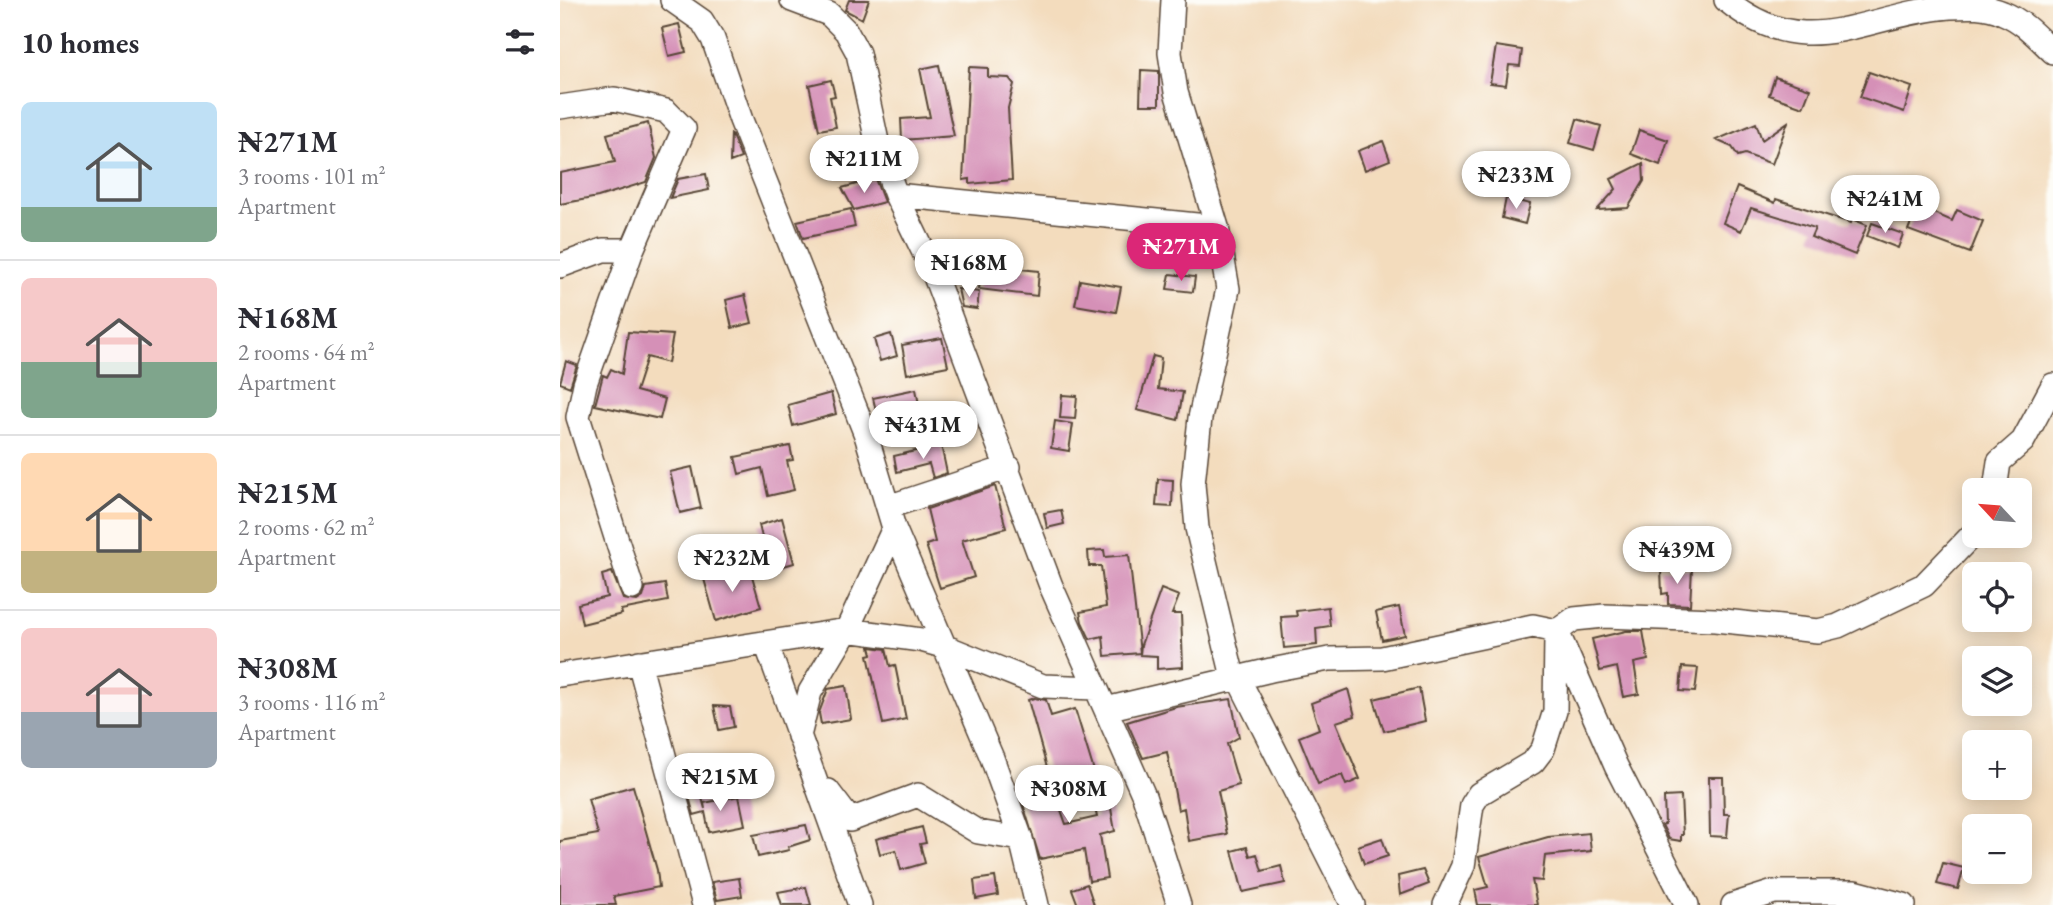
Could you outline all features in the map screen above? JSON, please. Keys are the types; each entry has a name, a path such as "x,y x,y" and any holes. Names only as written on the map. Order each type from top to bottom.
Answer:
{"street":[{"path":"672,0 702,21 713,39 741,120 866,435 891,517 992,758 1021,839 1037,905"},
{"path":"792,0 828,14 846,31 858,53 878,146 896,195 933,271 1009,467 1051,586 1144,796 1179,905"},
{"path":"1173,0 1170,53 1176,92 1217,227 1228,289 1200,418 1194,484 1197,528 1235,677 1254,708 1353,905"},
{"path":"1726,0 1765,26 1788,33 1834,32 1933,9 1978,5 2002,12 2024,24 2053,52"},
{"path":"560,107 614,99 666,111 684,130 632,250 569,416 632,589"},
{"path":"896,195 1217,227"},
{"path":"560,266 603,250 632,250"},
{"path":"1997,478 1999,461 2023,441 2053,385"},
{"path":"799,736 810,692 847,630 891,517 1009,467"},
{"path":"1106,709 1235,677 1329,659 1382,658 1533,626 1557,631 1574,619 1604,616 1715,620 1818,631 1838,626 1924,585 1962,545"},
{"path":"560,675 847,630 921,640 946,647 1043,685 1096,688"},
{"path":"1445,905 1463,866 1472,804 1479,794 1534,762 1544,749 1555,711 1557,631"},
{"path":"1557,631 1616,766 1687,905"},
{"path":"766,643 815,773 860,905"},
{"path":"639,662 704,905"},
{"path":"1254,708 1271,670"},
{"path":"815,773 850,820 918,795 978,832 1021,839"},
{"path":"996,837 1031,873"},
{"path":"1733,905 1774,891 1855,891 1904,905"}],"building":[{"path":"849,0 869,0 862,19 845,10"},
{"path":"679,24 686,52 669,56 662,28"},
{"path":"1496,46 1522,50 1520,66 1509,65 1506,85 1490,83"},
{"path":"939,65 954,136 902,140 901,119 930,117 920,69"},
{"path":"969,67 988,68 988,77 1009,78 1014,84 1008,108 1012,180 970,184 970,179 963,180"},
{"path":"1141,70 1159,71 1159,105 1140,105"},
{"path":"1869,72 1912,87 1904,112 1860,97"},
{"path":"1775,77 1810,89 1803,107 1769,95"},
{"path":"831,80 835,96 830,97 836,127 819,130 809,85"},
{"path":"1577,119 1601,126 1594,150 1570,143"},
{"path":"1788,122 1772,164 1745,154 1738,156 1732,147 1716,140 1756,123 1762,140"},
{"path":"648,123 656,158 646,182 598,197 560,204 560,173 615,162 607,134"},
{"path":"1639,130 1668,140 1660,165 1631,154"},
{"path":"731,133 741,158 730,162"},
{"path":"1383,141 1390,160 1365,170 1358,151"},
{"path":"1643,163 1644,181 1628,208 1597,210 1616,189 1611,179"},
{"path":"706,174 709,190 670,198 678,179"},
{"path":"875,179 884,202 854,210 842,188"},
{"path":"1737,187 1775,203 1776,199 1851,223 1852,219 1867,225 1855,255 1811,237 1815,228 1751,208 1741,231 1723,223"},
{"path":"1506,198 1530,204 1525,224 1502,218"},
{"path":"1918,206 1952,221 1957,210 1983,221 1970,253 1908,230"},
{"path":"851,209 855,227 803,238 797,221"},
{"path":"1872,223 1903,234 1898,248 1867,236"},
{"path":"982,265 1039,271 1037,296 979,289"},
{"path":"1170,274 1195,277 1193,292 1167,289"},
{"path":"1080,280 1121,287 1116,312 1075,305"},
{"path":"958,289 979,292 977,309 962,307"},
{"path":"745,295 752,323 732,328 726,300"},
{"path":"628,332 673,335 668,363 647,357 636,391 665,399 660,419 595,405 603,375 607,377 611,369 622,374"},
{"path":"891,334 897,356 880,361 874,339"},
{"path":"942,338 948,366 907,374 902,345"},
{"path":"1153,356 1161,358 1158,389 1183,392 1178,420 1137,410"},
{"path":"566,361 577,365 570,387 560,383"},
{"path":"916,389 921,415 879,424 873,398"},
{"path":"831,393 836,414 793,426 788,405"},
{"path":"1062,395 1077,396 1075,419 1060,418"},
{"path":"1055,421 1073,424 1069,451 1051,448"},
{"path":"941,445 947,473 933,478 929,464 897,472 894,456"},
{"path":"790,446 793,460 787,461 794,490 768,496 762,468 739,474 735,457"},
{"path":"692,467 701,508 680,513 670,472"},
{"path":"1158,479 1173,480 1172,507 1156,506"},
{"path":"995,486 1006,528 962,540 974,577 940,588 926,545 935,542 927,509"},
{"path":"1061,510 1064,524 1047,528 1044,513"},
{"path":"782,518 794,563 770,570 759,525"},
{"path":"1104,550 1105,557 1129,555 1140,653 1105,656 1103,636 1090,639 1082,622 1080,612 1106,607 1101,566 1089,566 1088,551"},
{"path":"750,569 761,607 716,621 704,579"},
{"path":"1661,569 1692,569 1690,605 1668,604 1668,593 1662,594"},
{"path":"612,572 623,599 637,601 643,597 646,587 665,584 668,601 621,610 622,614 582,624 578,604 607,597 602,575"},
{"path":"1161,589 1179,596 1172,614 1181,614 1183,667 1157,669 1157,656 1140,655"},
{"path":"1328,607 1330,626 1316,628 1317,645 1284,648 1281,617 1297,616 1296,611"},
{"path":"1399,607 1405,635 1382,640 1376,612"},
{"path":"1626,631 1643,631 1648,660 1634,663 1639,694 1623,697 1617,667 1600,671 1592,639"},
{"path":"870,647 886,649 890,666 895,665 906,719 883,724 868,655 872,654"},
{"path":"1682,667 1698,668 1695,692 1680,691"},
{"path":"846,686 851,719 821,724 819,713 828,689"},
{"path":"1419,688 1425,721 1384,731 1374,699"},
{"path":"1348,689 1355,716 1336,722 1360,779 1346,785 1342,775 1318,784 1299,737 1319,729 1311,703"},
{"path":"1231,699 1239,737 1227,744 1239,785 1218,791 1227,834 1189,841 1184,808 1178,810 1167,752 1143,758 1127,722 1176,707"},
{"path":"1028,700 1046,700 1051,716 1075,709 1094,771 1051,782"},
{"path":"714,706 730,707 734,727 719,730"},
{"path":"1105,775 1115,831 1100,835 1107,878 1089,881 1084,850 1040,859 1019,791 1050,779 1066,824 1097,817 1088,778"},
{"path":"1709,777 1723,777 1724,814 1729,814 1727,837 1710,836"},
{"path":"633,786 657,870 659,887 614,896 616,905 560,905 560,841 598,834 588,799"},
{"path":"739,796 745,825 709,832 705,812 694,815 689,797 702,798 705,809 704,803"},
{"path":"1681,796 1681,841 1669,839 1662,825 1665,824 1664,797"},
{"path":"806,825 810,840 788,847 789,850 758,857 753,835"},
{"path":"922,827 926,843 920,844 925,863 901,870 896,850 880,854 876,839"},
{"path":"1589,833 1591,851 1545,856 1542,881 1532,880 1537,905 1478,905 1475,890 1488,887 1479,857 1548,837"},
{"path":"1382,838 1388,856 1364,864 1358,846"},
{"path":"1247,847 1250,856 1257,854 1262,871 1281,866 1285,883 1243,892 1232,851"},
{"path":"1943,863 1962,868 1958,889 1937,884"},
{"path":"1423,870 1429,884 1400,895 1398,876"},
{"path":"995,877 998,895 976,899 974,880"},
{"path":"739,878 742,896 717,900 712,882"},
{"path":"1087,884 1094,905 1078,905 1072,889"},
{"path":"806,887 811,905 782,905 778,892"}]}
